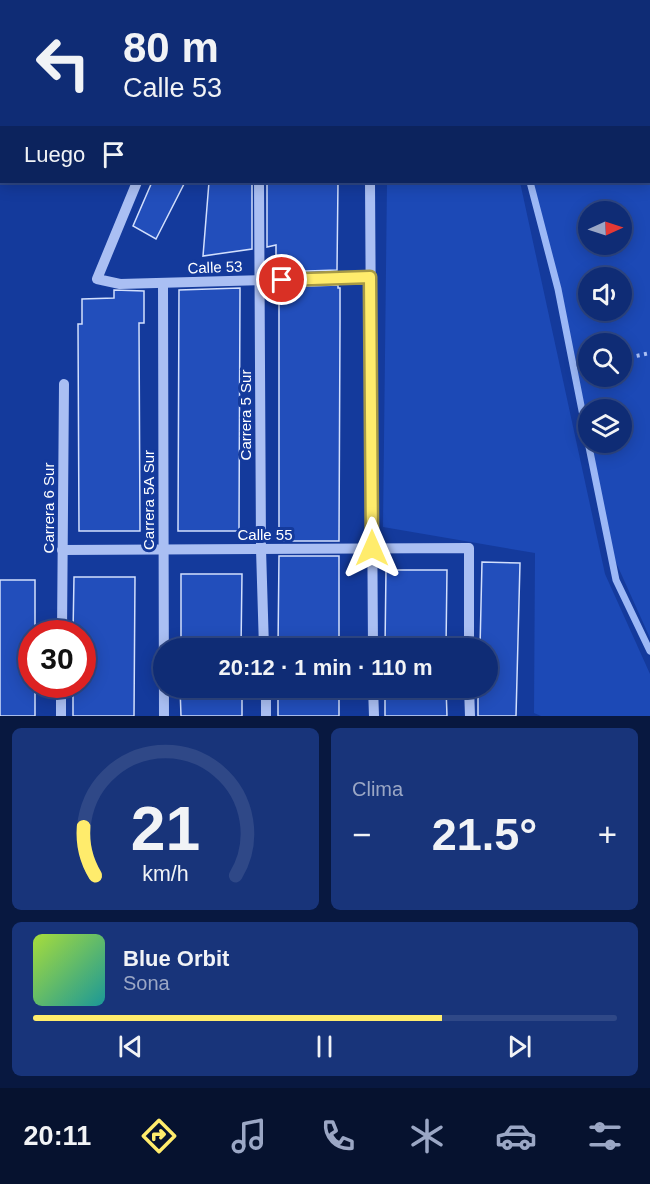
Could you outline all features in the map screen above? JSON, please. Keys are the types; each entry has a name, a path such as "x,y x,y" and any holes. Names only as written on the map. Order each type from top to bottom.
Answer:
{"street":[{"name":"Calle 53","path":"137,183 97,279 120,284 370,277"},
{"name":"Carrera 5 Sur","path":"259,183 264,638"},
{"path":"370,183 373,638"},
{"name":"Carrera 5A Sur","path":"163,283 164,716"},
{"name":"Carrera 6 Sur","path":"62,620 64,384"},
{"name":"Calle 55","path":"62,550 469,548 469,638"},
{"path":"61,698 61,716"},
{"path":"266,698 266,716"},
{"path":"373,698 374,716"},
{"path":"469,698 470,716"}],"path":[{"path":"632,357 650,353"}],"shaded area":[{"path":"387,183 520,183 605,574 650,674 650,716 541,716 534,713 535,553 383,527"},
{"path":"533,183 650,183 650,638 610,549 590,453 632,453 632,399 579,399"}],"building":[{"path":"152,183 184,183 156,239 133,226"},
{"path":"209,183 252,183 252,249 203,256"},
{"path":"267,183 338,183 337,270 279,272 279,266 276,266 276,245 267,247"},
{"path":"338,285 340,288 339,541 279,541 279,287"},
{"path":"240,288 239,531 178,531 179,290"},
{"path":"114,290 144,291 144,323 139,323 140,531 79,531 78,324 82,324 82,299 114,298"},
{"path":"279,556 339,556 339,638 278,638"},
{"path":"482,562 520,563 516,716 478,716 478,698 498,698 498,638 480,638"},
{"path":"386,570 447,570 446,638 385,638"},
{"path":"181,574 242,574 241,638 181,638"},
{"path":"74,577 135,577 134,716 73,716 73,698 96,698 96,620 73,620"},
{"path":"0,580 35,580 35,620 18,620 18,698 35,698 35,716 0,716"},
{"path":"180,698 242,698 242,716 181,716"},
{"path":"278,698 339,698 339,716 278,716"},
{"path":"385,698 446,698 447,716 385,716"}],"waterway":[{"path":"530,183 558,289 580,399"},
{"path":"590,453 616,580 650,651"}],"route":[{"path":"282,280 370,277 372,548"}]}
